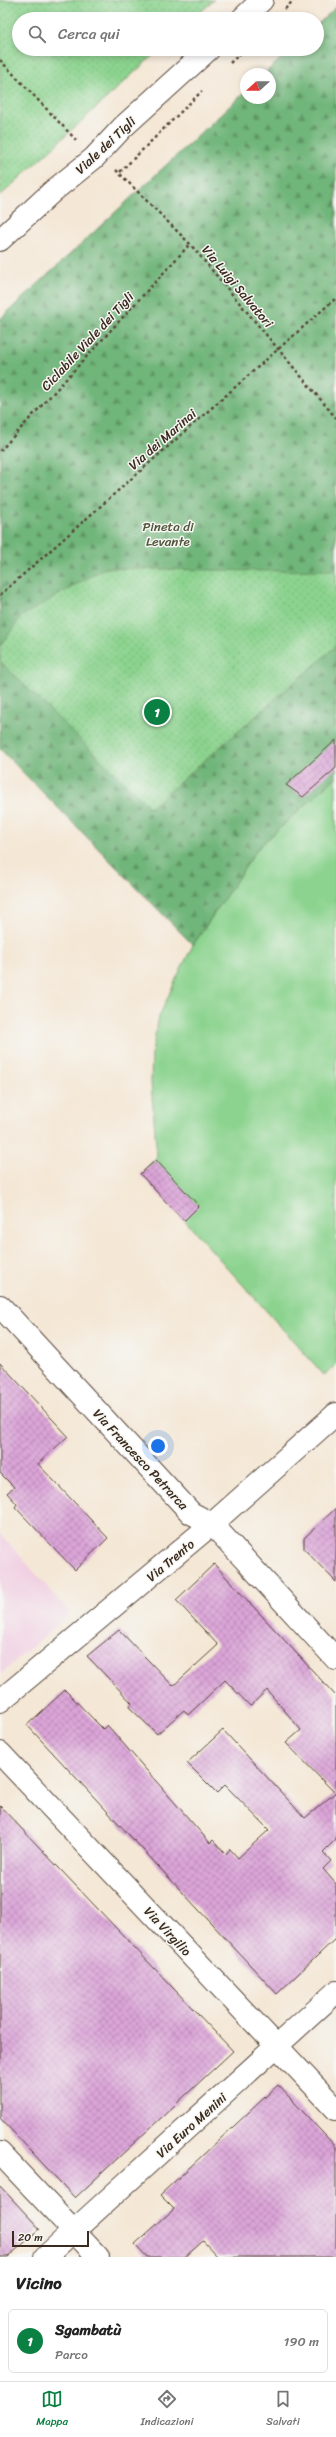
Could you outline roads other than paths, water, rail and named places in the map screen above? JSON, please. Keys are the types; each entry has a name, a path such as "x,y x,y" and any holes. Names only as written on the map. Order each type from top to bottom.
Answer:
{"street":[{"path":"249,12 262,0"},
{"name":"Viale dei Tigli","path":"0,240 53,191 94,158 123,127 201,56"},
{"name":"Via Francesco Petrarca","path":"0,1306 191,1513 212,1524 334,1652"},
{"name":"Via Trento","path":"0,1701 212,1524 336,1414"},
{"name":"Via Virgilio","path":"0,1753 336,2109"},
{"name":"Via Euro Menini","path":"45,2257 336,1992"},
{"path":"0,2153 98,2257"}],"place":[{"name":"Sgambatù","path":"157,712"}],"park label":[{"name":"Pineta di Levante","path":"168,534"}]}
